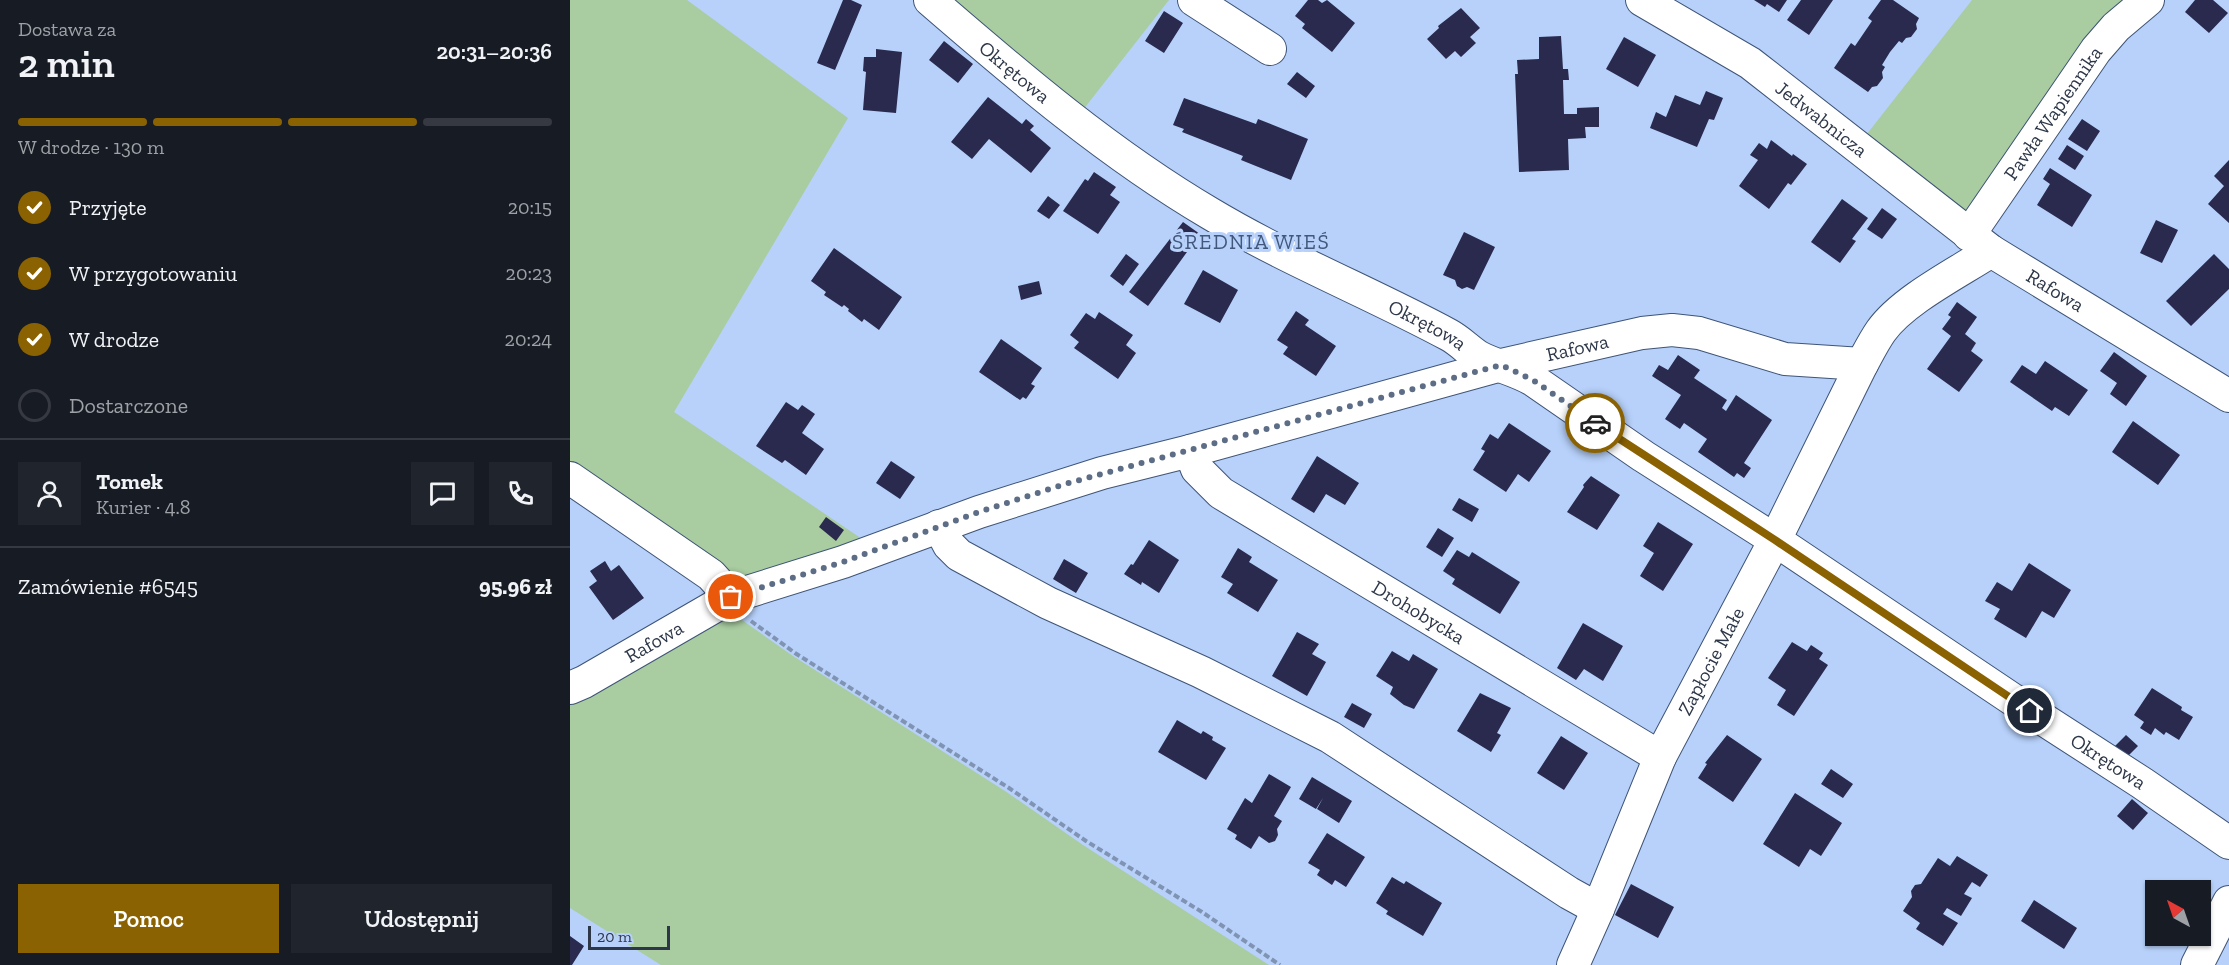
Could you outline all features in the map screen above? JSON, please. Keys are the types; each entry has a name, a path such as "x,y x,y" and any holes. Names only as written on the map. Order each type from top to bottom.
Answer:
{"street":[{"name":"Okrętowa","path":"930,0 1014,73 1088,131 1210,214 1280,253 1450,336 1478,356 1533,380 1643,456 1775,540 2229,843"},
{"path":"1194,0 1270,49"},
{"name":"Jedwabnicza","path":"1642,0 1677,8 1980,243"},
{"name":"Pawła Wapiennika","path":"1980,243 2096,50 2116,27 2148,0"},
{"name":"Rafowa","path":"1980,243 2229,396"},
{"path":"1862,364 1881,330 1980,243"},
{"name":"Rafowa","path":"570,688 731,597 843,562 939,526 1091,477 1501,365 1642,333 1672,330 1699,333 1785,359 1862,364"},
{"name":"Zapłocie Małe","path":"1573,965 1660,757 1775,540 1862,364"},
{"name":"Drohobycka","path":"1190,451 1197,469 1221,492 1660,757"},
{"path":"570,478 711,575 731,597"},
{"path":"939,526 949,545 959,555 1048,603 1201,672 1330,737 1569,893 1598,909"},
{"path":"2197,965 2229,902"}],"path":[{"path":"731,597 747,618 795,653 1009,788 1086,841 1202,912 1280,965"}],"green space":[{"path":"570,0 687,0 848,118 674,412 868,543 752,581 722,572 570,468"},
{"path":"940,0 1169,0 1079,115"},
{"path":"1972,0 2134,0 1969,209 1958,211 1863,139"},
{"path":"732,613 793,656 1005,791 1083,845 1269,965 661,965 570,908 570,694"}],"building":[{"path":"843,0 851,0 862,5 835,70 817,63"},
{"path":"1308,0 1318,0 1322,3 1327,0 1355,23 1332,52 1302,28 1305,24 1295,16"},
{"path":"1754,0 1787,0 1779,12 1767,4 1765,7"},
{"path":"1801,0 1833,0 1809,35 1787,20"},
{"path":"1881,0 1893,0 1919,18 1916,24 1917,29 1902,43 1899,41 1890,52 1882,65 1885,67 1882,72 1883,78 1868,92 1834,68 1851,43 1855,46 1872,21 1868,18"},
{"path":"2195,0 2213,0 2228,13 2209,33 2185,12"},
{"path":"1461,8 1480,28 1470,37 1476,43 1461,57 1455,51 1446,59 1427,39 1439,28 1438,26"},
{"path":"1164,11 1183,23 1164,53 1145,41"},
{"path":"1561,36 1563,69 1568,69 1569,80 1563,80 1564,114 1577,114 1577,108 1599,107 1599,127 1585,127 1586,138 1568,139 1569,170 1519,172 1515,74 1518,74 1517,60 1539,59 1539,37"},
{"path":"1624,37 1656,55 1638,87 1606,69"},
{"path":"944,41 973,64 958,83 929,60"},
{"path":"876,49 902,52 896,113 863,110 866,72 863,71 864,57 876,57"},
{"path":"1297,72 1315,86 1306,98 1287,84"},
{"path":"1706,91 1723,98 1714,120 1709,119 1697,147 1650,128 1656,112 1666,117 1675,95 1700,105"},
{"path":"988,97 1022,124 1026,119 1034,126 1030,130 1051,148 1031,173 989,139 972,159 951,142"},
{"path":"1184,98 1256,124 1258,119 1308,139 1291,180 1241,160 1243,156 1182,132 1184,129 1173,125"},
{"path":"2082,119 2100,131 2087,151 2068,139"},
{"path":"1771,140 1807,164 1791,185 1788,183 1769,209 1739,186 1758,160 1750,155 1759,143 1767,149"},
{"path":"2067,145 2084,156 2075,170 2058,159"},
{"path":"2229,160 2229,223 2208,204 2224,186 2214,176"},
{"path":"2050,168 2092,195 2072,227 2037,205 2050,184 2043,179"},
{"path":"1094,172 1116,187 1110,195 1120,202 1098,234 1063,211 1085,179 1088,181"},
{"path":"1048,196 1060,205 1049,219 1037,211"},
{"path":"1842,199 1868,218 1852,239 1856,241 1840,263 1811,242"},
{"path":"1882,208 1897,219 1882,239 1867,229"},
{"path":"2156,220 2178,230 2162,263 2140,253"},
{"path":"1183,222 1200,234 1148,306 1129,292"},
{"path":"1464,232 1495,247 1474,290 1467,287 1462,289 1457,286 1455,280 1443,275"},
{"path":"834,248 902,297 879,330 864,319 862,322 844,305 842,307 824,295 826,292 811,281"},
{"path":"1126,254 1139,264 1123,286 1110,276"},
{"path":"2214,254 2229,269 2229,289 2191,326 2166,301"},
{"path":"1203,270 1238,290 1220,323 1184,304"},
{"path":"1039,281 1042,294 1021,300 1018,286"},
{"path":"1957,302 1977,317 1965,334 1976,343 1971,351 1983,360 1959,392 1927,369 1951,336 1942,329 1951,317 1948,315"},
{"path":"1296,311 1309,320 1305,325 1336,346 1316,376 1283,354 1288,347 1277,340"},
{"path":"1099,312 1133,335 1126,345 1136,353 1118,379 1074,348 1079,342 1070,335 1086,313 1095,319"},
{"path":"1001,339 1042,368 1031,384 1035,386 1026,399 1023,397 1020,400 979,372"},
{"path":"2114,352 2147,376 2126,406 2110,394 2117,383 2100,371"},
{"path":"1678,355 1700,370 1694,378 1727,400 1722,408 1726,411 1736,395 1772,420 1744,463 1751,468 1744,478 1737,473 1734,477 1698,452 1707,439 1684,423 1680,429 1665,419 1681,395 1652,376 1659,365 1668,370"},
{"path":"2045,361 2088,390 2069,416 2055,407 2052,411 2010,382 2022,365 2036,374"},
{"path":"786,402 798,410 802,405 815,414 802,433 824,449 806,475 785,460 782,463 756,446"},
{"path":"2133,421 2180,455 2158,485 2112,452"},
{"path":"1509,423 1551,451 1529,482 1518,474 1506,492 1473,470 1485,451 1481,449 1490,434 1498,439"},
{"path":"1317,456 1359,483 1345,505 1326,494 1314,513 1291,499"},
{"path":"891,461 915,477 900,499 876,483"},
{"path":"1591,476 1620,495 1597,530 1567,512"},
{"path":"1459,498 1479,509 1472,522 1452,510"},
{"path":"826,517 844,530 836,541 819,527"},
{"path":"1658,522 1693,544 1663,591 1640,576 1654,553 1643,546"},
{"path":"1438,528 1454,538 1442,557 1426,547"},
{"path":"1149,540 1179,560 1159,593 1124,574 1131,564 1133,565"},
{"path":"1238,548 1252,557 1249,562 1278,580 1258,612 1227,593 1233,584 1221,577"},
{"path":"1457,550 1469,557 1472,552 1520,582 1500,614 1452,584 1455,579 1443,571"},
{"path":"1064,559 1088,573 1076,593 1053,579"},
{"path":"605,561 611,571 619,565 644,598 613,620 589,587 597,581 590,571"},
{"path":"2029,563 2071,590 2054,618 2042,611 2026,638 1994,619 2000,609 1985,601 1997,582 2012,591"},
{"path":"1583,623 1623,646 1603,681 1584,669 1576,680 1557,668"},
{"path":"1297,632 1319,644 1312,654 1326,662 1307,696 1272,676"},
{"path":"1792,642 1807,651 1811,645 1823,653 1819,659 1828,665 1794,716 1777,705 1786,690 1768,678"},
{"path":"1392,651 1409,661 1413,654 1438,669 1414,709 1404,705 1390,694 1393,687 1376,676"},
{"path":"2152,688 2182,707 2181,710 2193,717 2179,740 2166,732 2164,735 2155,728 2151,735 2140,728 2144,722 2134,715"},
{"path":"1480,693 1511,708 1497,733 1501,735 1491,752 1457,731"},
{"path":"1352,703 1372,714 1364,728 1344,717"},
{"path":"1177,720 1201,734 1203,731 1213,737 1212,740 1226,748 1206,780 1158,752"},
{"path":"1727,735 1762,759 1733,802 1698,778 1707,764 1705,763"},
{"path":"2126,735 2138,746 2127,757 2115,746"},
{"path":"1561,736 1588,753 1564,790 1537,773"},
{"path":"1831,769 1853,784 1843,798 1821,784"},
{"path":"1269,774 1291,787 1274,816 1282,821 1277,829 1278,835 1275,841 1269,843 1259,836 1251,849 1235,839 1237,835 1227,829 1245,798 1252,803"},
{"path":"1312,777 1352,801 1339,823 1317,809 1323,798 1316,809 1299,799"},
{"path":"1795,793 1842,823 1821,856 1810,849 1799,867 1763,844"},
{"path":"2132,799 2148,813 2133,830 2117,816"},
{"path":"1327,833 1365,857 1346,887 1335,880 1332,885 1317,875 1320,870 1308,863"},
{"path":"1957,856 1988,875 1980,887 1972,882 1964,894 1972,898 1961,916 1947,908 1943,914 1958,923 1943,946 1916,929 1920,923 1903,911 1912,897 1911,891 1915,885 1921,884 1938,858 1950,866"},
{"path":"1392,877 1404,884 1406,881 1442,903 1423,936 1386,914 1388,911 1376,903"},
{"path":"1631,884 1674,907 1658,938 1615,915"},
{"path":"2034,900 2077,928 2064,949 2021,921"},
{"path":"570,936 584,946 572,965 570,965"}],"way so far":[{"path":"731,597 843,562 979,512 1065,484 1501,365 1533,380 1595,423"}],"district":[{"name":"ŚREDNIA WIEŚ","path":"1251,242"}],"route":[{"path":"1595,423 1775,540 2030,711"}]}
